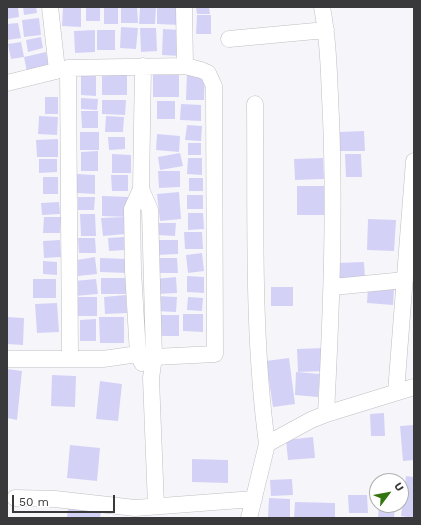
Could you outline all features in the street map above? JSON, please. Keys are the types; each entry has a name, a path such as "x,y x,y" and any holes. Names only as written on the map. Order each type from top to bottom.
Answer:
{"street":[{"path":"50,7 63,69 70,358"},
{"path":"184,7 185,66"},
{"path":"322,7 329,58 332,159 333,287 326,414"},
{"path":"229,39 326,30"},
{"path":"143,66 141,189 132,209 133,271 138,354 151,378"},
{"path":"7,83 63,69 185,66 201,70 208,74 214,86 215,354 154,358 138,354 103,359 7,359"},
{"path":"249,518 267,444 260,383 256,294 255,104"},
{"path":"396,392 408,270 414,161"},
{"path":"141,189 150,210 154,358 151,378 156,506"},
{"path":"333,287 408,270"},
{"path":"133,271 151,271"},
{"path":"267,444 305,423 326,414 414,387"},
{"path":"15,498 55,499 133,513 156,506 254,499"}],"building":[{"path":"7,7 18,7 19,17 7,19"},
{"path":"23,7 36,7 37,13 24,15"},
{"path":"63,7 81,7 81,27 62,26"},
{"path":"86,7 100,7 100,21 86,21"},
{"path":"104,7 118,7 118,24 104,24"},
{"path":"121,7 137,7 138,23 121,23"},
{"path":"140,7 156,7 155,24 139,24"},
{"path":"157,7 179,7 179,25 157,24"},
{"path":"196,7 209,7 210,14 197,14"},
{"path":"197,15 211,15 211,34 196,34"},
{"path":"39,18 41,35 24,37 22,20"},
{"path":"18,23 21,38 7,40 7,24"},
{"path":"121,27 138,28 136,49 120,48"},
{"path":"140,28 156,28 157,51 141,52"},
{"path":"163,29 181,30 180,56 162,55"},
{"path":"95,30 95,52 75,53 74,31"},
{"path":"97,30 115,30 115,50 97,50"},
{"path":"41,37 43,48 28,52 26,40"},
{"path":"21,42 24,57 11,59 8,44"},
{"path":"46,52 49,67 27,72 24,57"},
{"path":"81,70 96,70 96,96 81,95"},
{"path":"187,72 205,73 204,100 186,100"},
{"path":"127,74 127,95 102,95 102,75"},
{"path":"153,75 179,75 179,97 153,97"},
{"path":"45,97 58,97 58,114 45,114"},
{"path":"81,98 98,99 97,110 81,109"},
{"path":"102,100 126,100 125,115 102,114"},
{"path":"157,101 175,101 175,119 157,119"},
{"path":"181,104 201,105 201,121 180,120"},
{"path":"81,111 98,111 98,128 82,128"},
{"path":"39,116 58,117 57,135 38,134"},
{"path":"106,116 124,117 123,132 105,132"},
{"path":"187,125 202,126 201,141 185,140"},
{"path":"364,131 365,151 338,151 338,132"},
{"path":"80,132 99,132 99,150 80,150"},
{"path":"157,134 180,136 179,152 156,150"},
{"path":"108,137 125,137 125,149 109,150"},
{"path":"58,139 58,157 37,157 36,140"},
{"path":"188,143 201,143 201,155 188,155"},
{"path":"98,151 98,171 81,171 81,152"},
{"path":"180,153 183,166 160,170 158,157"},
{"path":"112,154 131,155 131,173 112,173"},
{"path":"345,154 361,154 362,177 346,177"},
{"path":"188,158 202,158 202,175 187,174"},
{"path":"323,158 324,179 295,180 294,159"},
{"path":"39,159 57,159 57,172 39,173"},
{"path":"158,171 180,171 180,187 159,188"},
{"path":"77,174 95,175 95,194 77,193"},
{"path":"111,175 128,175 128,191 112,191"},
{"path":"43,177 58,177 58,194 43,194"},
{"path":"189,178 203,178 203,191 189,191"},
{"path":"297,186 325,186 325,215 297,215"},
{"path":"179,192 181,219 160,221 157,194"},
{"path":"187,195 203,195 203,209 187,209"},
{"path":"102,196 130,197 129,217 102,216"},
{"path":"78,197 95,197 94,210 78,210"},
{"path":"59,202 60,214 42,215 41,203"},
{"path":"188,213 203,213 204,229 188,230"},
{"path":"80,214 95,214 96,236 81,236"},
{"path":"44,217 61,217 60,233 43,233"},
{"path":"124,217 126,234 103,236 101,218"},
{"path":"368,219 396,220 394,251 367,250"},
{"path":"157,223 176,223 175,236 157,235"},
{"path":"184,232 202,232 203,249 185,249"},
{"path":"124,237 125,250 109,251 108,238"},
{"path":"78,238 95,238 96,253 79,253"},
{"path":"60,240 61,257 44,258 43,241"},
{"path":"157,240 178,240 178,254 157,255"},
{"path":"202,253 204,271 188,273 186,255"},
{"path":"95,257 97,274 78,276 77,260"},
{"path":"100,258 127,259 127,273 100,272"},
{"path":"154,258 177,258 178,273 154,273"},
{"path":"43,261 57,262 57,275 43,274"},
{"path":"364,262 365,279 335,280 335,263"},
{"path":"187,276 204,277 204,293 187,292"},
{"path":"176,277 177,293 156,294 155,279"},
{"path":"101,278 127,278 127,294 101,294"},
{"path":"33,279 56,279 56,298 33,298"},
{"path":"96,279 98,294 75,296 74,281"},
{"path":"368,286 394,289 393,305 367,303"},
{"path":"271,287 293,287 293,306 271,306"},
{"path":"126,295 127,313 105,314 104,297"},
{"path":"156,296 177,297 176,312 155,311"},
{"path":"77,297 97,297 97,316 77,316"},
{"path":"188,297 203,298 202,311 187,310"},
{"path":"57,303 59,332 37,333 35,304"},
{"path":"183,314 203,314 203,332 183,331"},
{"path":"156,315 179,315 179,336 156,336"},
{"path":"7,317 24,318 23,345 7,344"},
{"path":"99,317 124,317 124,343 100,343"},
{"path":"96,319 96,341 80,341 80,320"},
{"path":"324,348 325,371 298,372 297,349"},
{"path":"289,358 295,404 273,407 266,361"},
{"path":"7,369 22,371 17,420 7,418"},
{"path":"296,372 320,374 318,397 295,395"},
{"path":"52,375 76,376 75,407 51,406"},
{"path":"100,381 122,384 118,421 96,419"},
{"path":"384,413 385,436 371,436 370,414"},
{"path":"414,425 414,460 403,461 400,426"},
{"path":"313,437 315,458 288,460 286,440"},
{"path":"70,445 100,448 97,481 67,478"},
{"path":"192,459 228,460 228,483 192,482"},
{"path":"409,476 414,477 414,518 401,516 401,513 409,513"},
{"path":"292,479 293,495 271,496 270,480"},
{"path":"348,495 367,495 368,513 349,513"},
{"path":"269,498 290,499 290,518 268,518"},
{"path":"295,502 335,503 335,518 294,518"},
{"path":"68,508 101,512 100,518 67,518"},
{"path":"378,513 394,513 394,518 378,518"}]}
